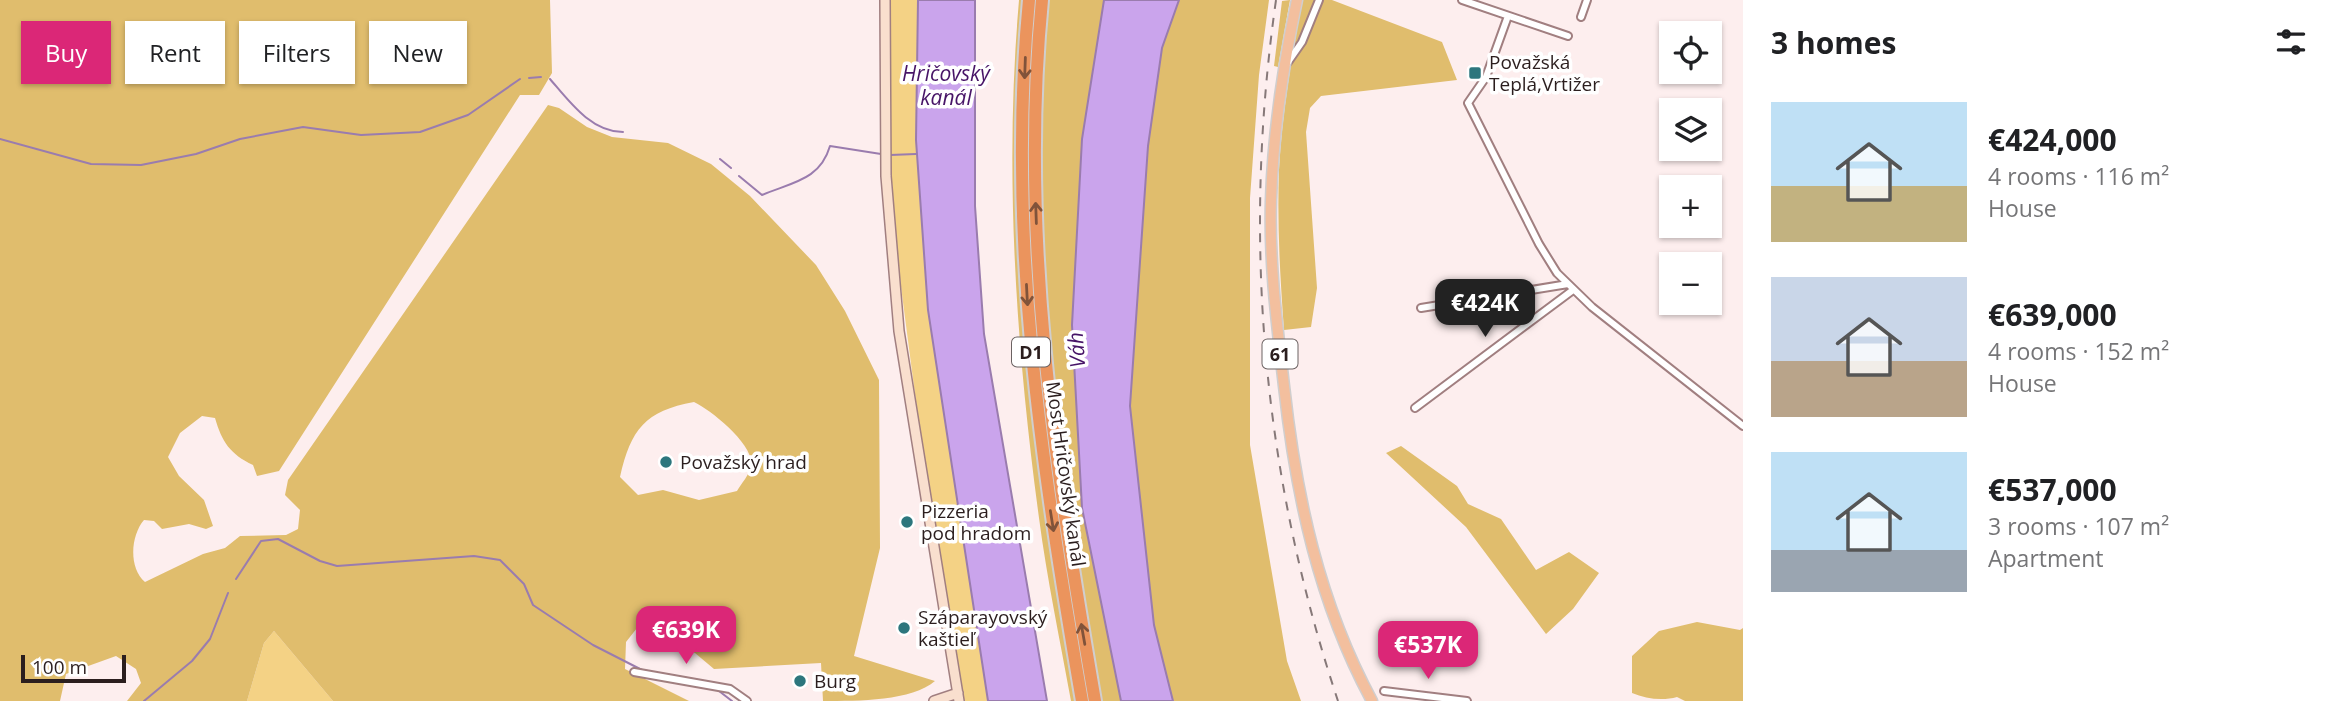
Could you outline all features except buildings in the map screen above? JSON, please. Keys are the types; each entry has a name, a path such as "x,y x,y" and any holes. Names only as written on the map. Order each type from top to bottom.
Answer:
{"highway":[{"name":"Most Hričovský kanál","path":"1029,0 1023,153 1029,330 1040,443 1082,701"},
{"name":"Most Hričovský kanál","path":"1042,0 1035,152 1042,328 1060,493 1095,701"}],"main road":[{"path":"885,0 886,176 899,331 958,697 934,701"},
{"name":"61","path":"1297,0 1285,67 1273,168 1271,230 1278,330 1299,498 1318,572 1341,635 1372,701"}],"street":[{"path":"1285,67 1302,42 1319,0"},
{"path":"1462,0 1568,36"},
{"path":"1581,17 1587,0"},
{"path":"1507,16 1486,77 1468,103 1539,244 1570,287 1743,426"},
{"path":"1425,310 1570,287"},
{"path":"1415,408 1570,287"},
{"path":"1420,391 1427,399"},
{"path":"634,672 730,689 747,701"},
{"path":"1384,691 1467,701"}],"shaded area":[{"path":"0,0 550,0 552,73 539,95 520,95 279,471 257,476 253,465 228,446 215,418 202,416 180,433 168,457 179,476 204,500 213,526 206,529 189,524 162,529 154,521 144,520 136,534 133,551 136,568 145,582 203,554 225,548 240,536 286,535 298,529 300,510 285,495 288,480 548,105 559,108 587,127 612,137 668,143 711,164 750,196 816,265 845,311 879,380 880,548 854,656 935,681 913,693 852,701 823,701 821,663 714,669 695,653 641,623 626,642 625,669 689,701 333,701 274,631 264,643 247,701 127,701 141,683 136,669 116,656 66,674 60,701 0,701","holes":["694,402 721,420 746,448 750,458 750,469 737,491 699,500 663,490 638,495 620,477 629,446 635,435 652,417"]},
{"path":"891,0 918,0 916,140 928,310 988,701 955,701 897,256 889,138"},
{"path":"1019,0 1104,0 1082,139 1072,325 1082,508 1121,701 1071,701 1042,541 1024,389 1015,259 1013,129"},
{"path":"1179,0 1269,0 1259,75 1250,198 1250,445 1287,661 1301,701 1173,701 1154,625 1130,406 1148,146 1162,48"},
{"path":"1290,0 1278,67 1274,66 1282,1"},
{"path":"1302,0 1332,0 1442,42 1457,80 1321,96 1310,108 1306,132 1317,288 1311,327 1284,330 1278,210 1280,149"},
{"path":"1401,446 1457,486 1468,504 1501,519 1536,570 1569,552 1599,573 1573,609 1546,634 1466,527 1386,453"},
{"path":"1697,622 1740,630 1743,628 1743,701 1685,701 1677,697 1654,699 1632,693 1632,656 1659,631"},
{"path":"274,631 333,701 247,701 264,643"}],"water":[{"name":"Hričovský kanál","path":"918,0 975,0 975,206 984,334 1047,701 988,701 928,310 916,140"},
{"name":"Váh","path":"1104,0 1179,0 1162,48 1148,146 1130,406 1154,625 1173,701 1121,701 1082,508 1072,325 1082,139"}],"waterway":[{"path":"529,78 541,77"},
{"path":"0,139 91,164 141,165 196,154 240,139 303,127 361,135 420,132 468,115 520,79"},
{"path":"550,79 591,121 611,131 623,132"},
{"path":"739,176 762,195 795,183 812,173 820,166 830,146 881,154"},
{"path":"890,155 916,154"},
{"path":"720,159 731,168"},
{"path":"236,579 261,541 278,539 320,561 337,566 474,556 500,560 524,584 533,605 593,645 644,671"},
{"path":"144,701 192,661 210,639 228,593"},
{"path":"659,673 715,683"},
{"path":"719,691 732,701"}],"railway":[{"path":"1276,0 1266,89 1261,178 1261,266 1266,354 1276,442 1291,529 1312,615 1338,701"}],"place":[{"name":"Považská Teplá,Vrtižer","path":"1475,73"},
{"name":"Považský hrad","path":"666,462"},
{"name":"Pizzeria pod hradom","path":"907,522"},
{"name":"Száparayovský kaštieľ","path":"904,628"},
{"name":"Burg","path":"800,681"}]}
